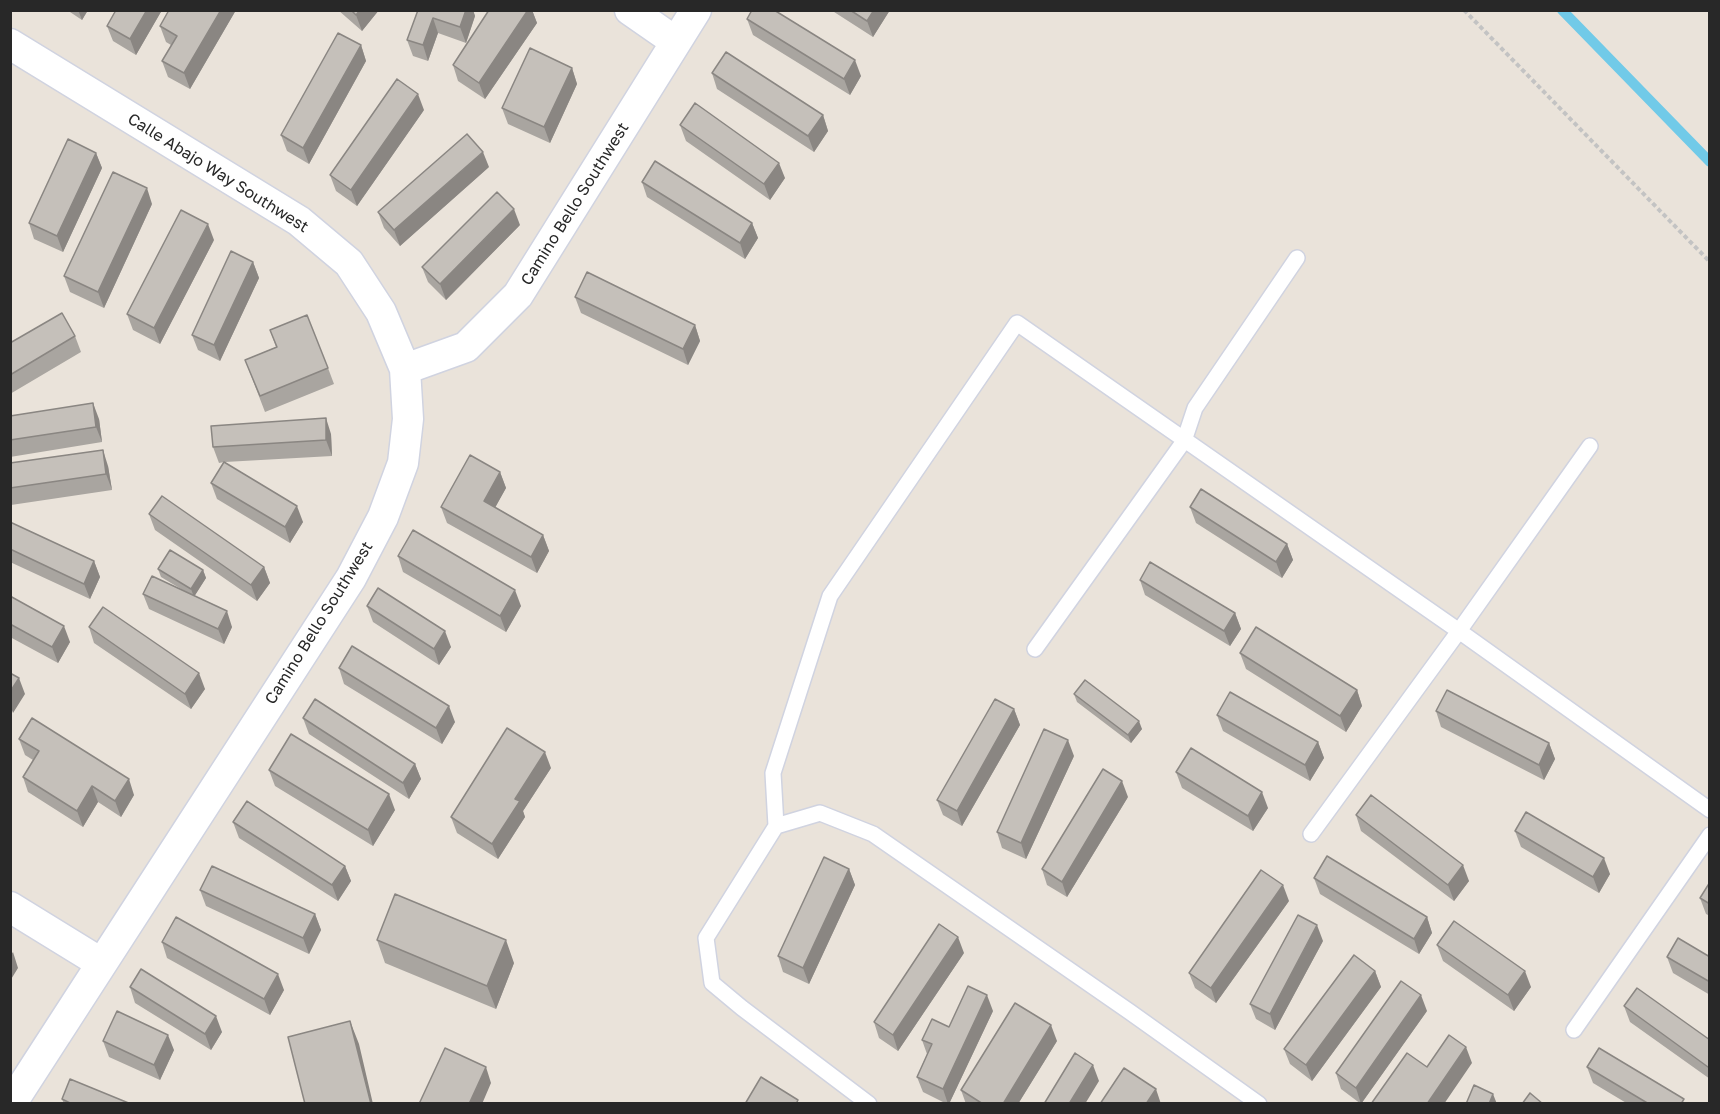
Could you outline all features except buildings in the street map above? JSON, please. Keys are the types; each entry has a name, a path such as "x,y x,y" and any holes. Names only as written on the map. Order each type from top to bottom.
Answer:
{"street":[{"path":"630,10 676,42"},
{"name":"Camino Bello Southwest","path":"11,1104 351,578 383,517 403,463 408,419 405,369 466,347 519,295 696,10"},
{"name":"Calle Abajo Way Southwest","path":"10,44 299,221 349,263 381,312 405,369"},
{"path":"10,907 100,963"}],"lane":[{"path":"1035,649 1184,441 1195,408 1297,258"},
{"path":"869,1104 712,983 706,938 776,826 773,773 830,596 1017,323 1459,631 1710,810"},
{"path":"1311,834 1590,446"},
{"path":"776,826 820,813 873,834 1121,1005 1259,1104"},
{"path":"1574,1030 1710,835"}],"path":[{"path":"1464,10 1710,262"}],"waterway":[{"path":"1562,10 1710,162"}]}
